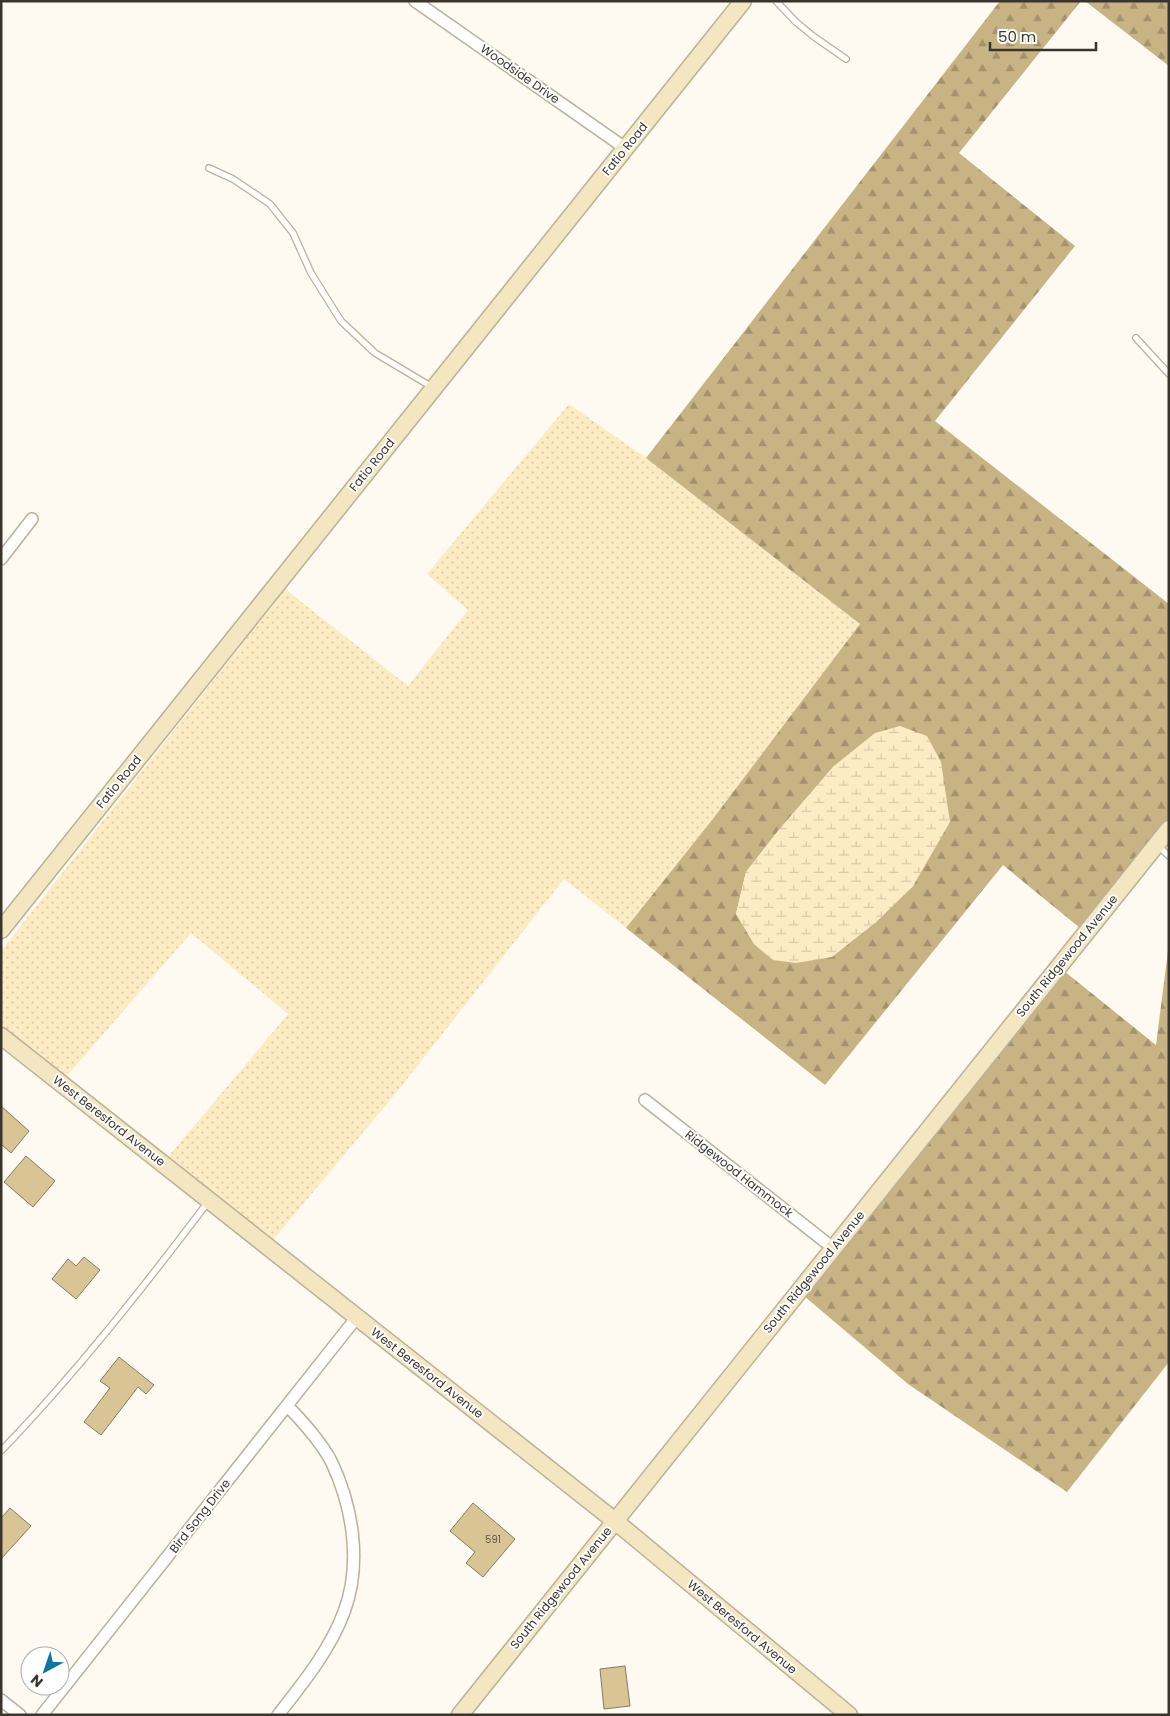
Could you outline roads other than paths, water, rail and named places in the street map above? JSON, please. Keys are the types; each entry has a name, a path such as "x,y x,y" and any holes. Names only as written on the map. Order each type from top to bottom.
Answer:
{"street":[{"name":"Woodside Drive","path":"415,1 625,148"},
{"name":"Fatio Road","path":"1,930 743,1"},
{"path":"1,558 32,519"},
{"name":"South Ridgewood Avenue","path":"460,1715 1169,829"},
{"name":"West Beresford Avenue","path":"1,1036 614,1521 849,1715"},
{"name":"Ridgewood Hammock","path":"645,1100 833,1248"},
{"name":"Bird Song Drive","path":"42,1715 357,1317"},
{"path":"278,1715 330,1643 344,1611 353,1573 353,1537 346,1500 331,1462 301,1419 287,1406"},
{"path":"1,1700 20,1715"}],"lane":[{"path":"776,1 796,22 846,59"},
{"path":"209,168 233,179 270,204 293,233 311,273 341,321 375,353 434,388"},
{"path":"1136,338 1169,374"},
{"path":"1157,844 1169,856"},
{"path":"1,1451 34,1416 140,1291 209,1200"}]}
